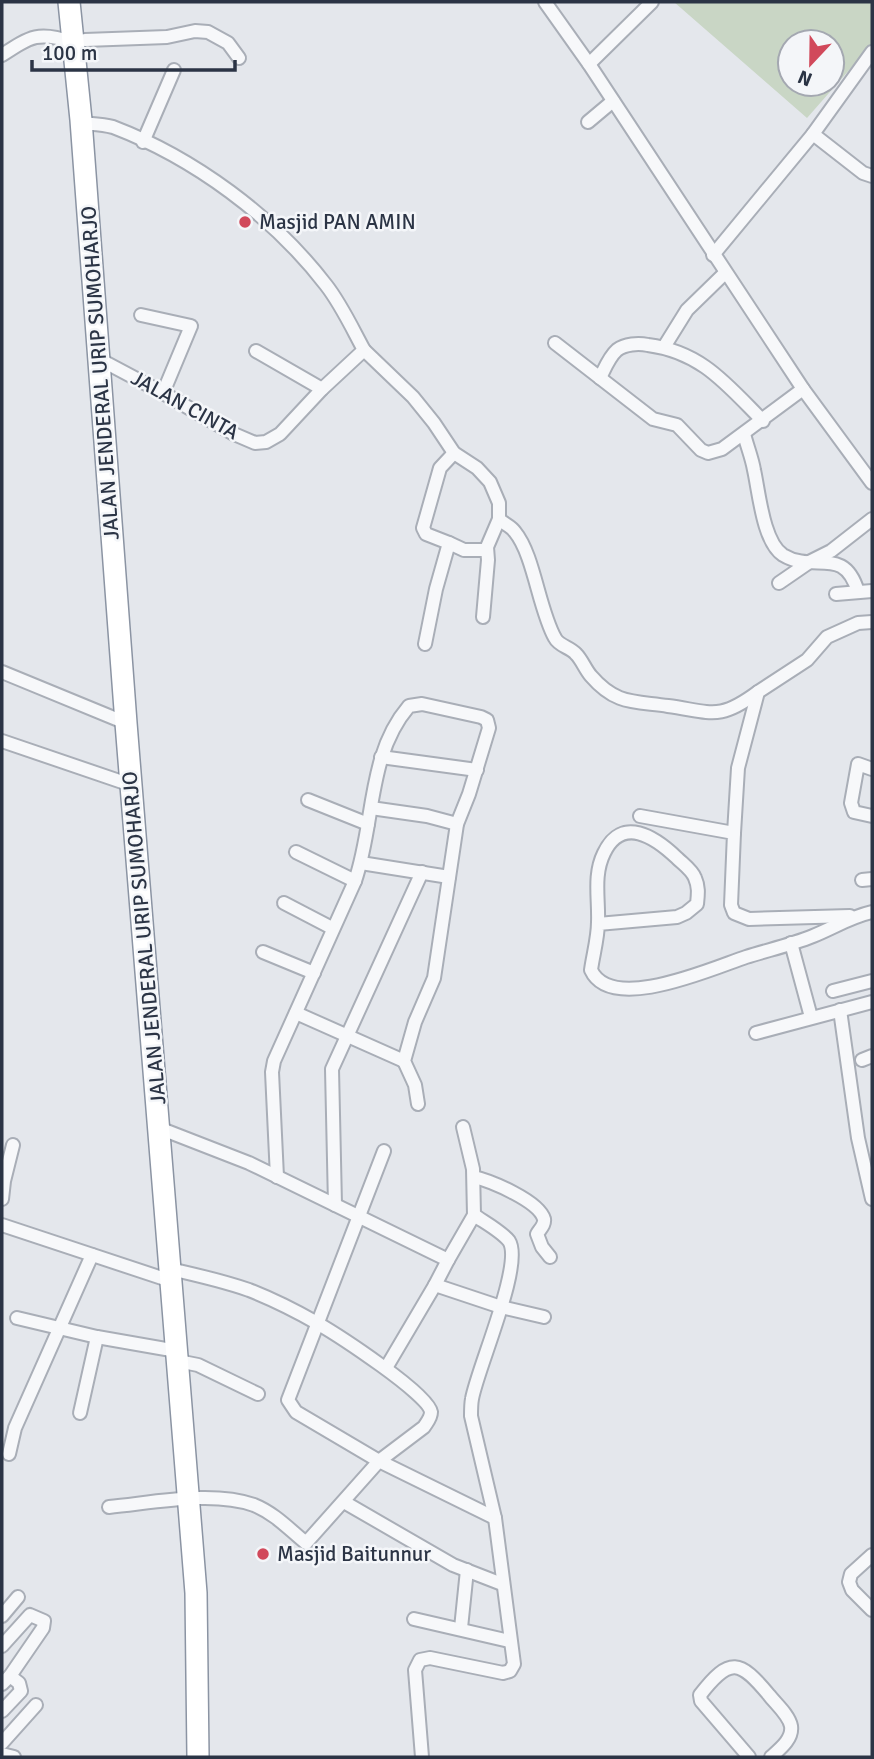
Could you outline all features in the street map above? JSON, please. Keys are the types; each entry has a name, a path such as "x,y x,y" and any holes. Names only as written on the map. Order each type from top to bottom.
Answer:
{"highway":[{"name":"JALAN JENDERAL URIP SUMOHARJO","path":"69,2 79,41"},
{"name":"JALAN JENDERAL URIP SUMOHARJO","path":"84,2 79,41 81,121 196,1593 198,1757"}],"street":[{"path":"545,2 614,101 803,389 872,483"},
{"path":"589,64 652,2"},
{"path":"2,55 28,39 51,34 79,41 167,37 195,31 208,32 228,43 239,58"},
{"path":"713,255 813,134 872,52"},
{"path":"143,142 174,70"},
{"path":"588,122 614,101"},
{"path":"81,121 110,126 143,142 215,180 253,209 285,238 328,286 364,350 413,397 435,423 454,453 477,468 491,482 499,503 499,519 487,550 484,617"},
{"path":"813,134 863,173 872,176"},
{"path":"664,347 687,310 725,273"},
{"path":"141,314 191,326 163,393"},
{"path":"555,343 653,419 677,425 701,450 708,453 722,449 803,389"},
{"path":"600,378 611,356 620,348 639,344 664,347 702,363 762,421"},
{"name":"JALAN CINTA","path":"99,359 255,443 266,442 280,434 322,389 364,350"},
{"path":"256,351 322,389"},
{"path":"744,434 759,499 773,543 783,555 841,566 849,570 858,592"},
{"path":"454,453 440,468 423,528 426,534 464,550 487,550"},
{"path":"499,519 515,531 523,545 557,642 574,651 590,674 618,699 708,714 728,712 807,660 827,637 858,624 872,622"},
{"path":"779,583 831,551 872,519"},
{"path":"425,644 449,543"},
{"path":"836,594 872,591"},
{"path":"2,671 126,723"},
{"path":"758,692 738,768 731,905 734,913 750,919 854,916 872,912"},
{"path":"277,1177 272,1072 274,1060 355,881 361,863 381,757 403,713 409,706 422,704 487,720 489,728 457,824 440,953 434,978 415,1022 404,1061 415,1085 418,1104"},
{"path":"2,741 131,785"},
{"path":"381,757 477,770"},
{"path":"872,769 858,764 851,803 853,812 872,816"},
{"path":"308,800 368,824"},
{"path":"371,808 427,816 457,824"},
{"path":"640,816 734,833"},
{"path":"598,924 677,917 686,914 697,904 699,891 694,875 663,845 639,833 623,832 612,840 597,871 598,924 591,970 601,984 618,988 673,983 812,937 854,916"},
{"path":"296,852 355,881"},
{"path":"361,863 449,877"},
{"path":"335,1205 332,1069 422,873"},
{"path":"284,903 332,928"},
{"path":"791,943 811,1017"},
{"path":"263,952 314,973"},
{"path":"834,990 872,981"},
{"path":"756,1033 872,1002"},
{"path":"841,1010 858,1138 872,1199"},
{"path":"296,1013 404,1061"},
{"path":"386,1368 474,1215 474,1177 463,1127"},
{"path":"159,1128 249,1163 448,1260"},
{"path":"2,1199 13,1145"},
{"path":"384,1151 288,1399 296,1412 379,1461 495,1518"},
{"path":"474,1177 513,1192 538,1210 544,1218 544,1224 537,1234 538,1241 550,1257"},
{"path":"422,1757 415,1670 420,1660 430,1658 503,1673 510,1671 514,1664 495,1518 471,1416 472,1399 513,1260 508,1240 474,1215"},
{"path":"2,1225 92,1255 171,1275 210,1278 251,1291 316,1323 386,1368 426,1403 431,1411 424,1427 379,1461 306,1543 272,1514 230,1498 109,1507"},
{"path":"9,1454 15,1428 92,1255"},
{"path":"435,1285 501,1307 544,1317"},
{"path":"17,1318 177,1356 258,1394"},
{"path":"80,1413 97,1337"},
{"path":"344,1502 453,1565 502,1584"},
{"path":"872,1555 851,1574 849,1582 852,1590 872,1610"},
{"path":"461,1628 467,1570"},
{"path":"2,1616 18,1597"},
{"path":"2,1712 21,1691 19,1683 6,1680 19,1661 45,1623 39,1617 30,1615 4,1639 19,1661"},
{"path":"414,1619 509,1641"},
{"path":"750,1757 701,1701 700,1695 726,1668 735,1666 744,1668 755,1678 788,1719 791,1728 789,1737 783,1747 771,1757"},
{"path":"2,1743 36,1705"},
{"path":"2,1754 13,1757"}],"green space":[{"path":"674,2 872,2 872,44 846,74 846,28 776,28 776,91"},
{"path":"784,98 825,98 807,118"}],"place":[{"name":"Masjid PAN AMIN","path":"245,222"},
{"name":"Masjid Baitunnur","path":"263,1554"}]}
